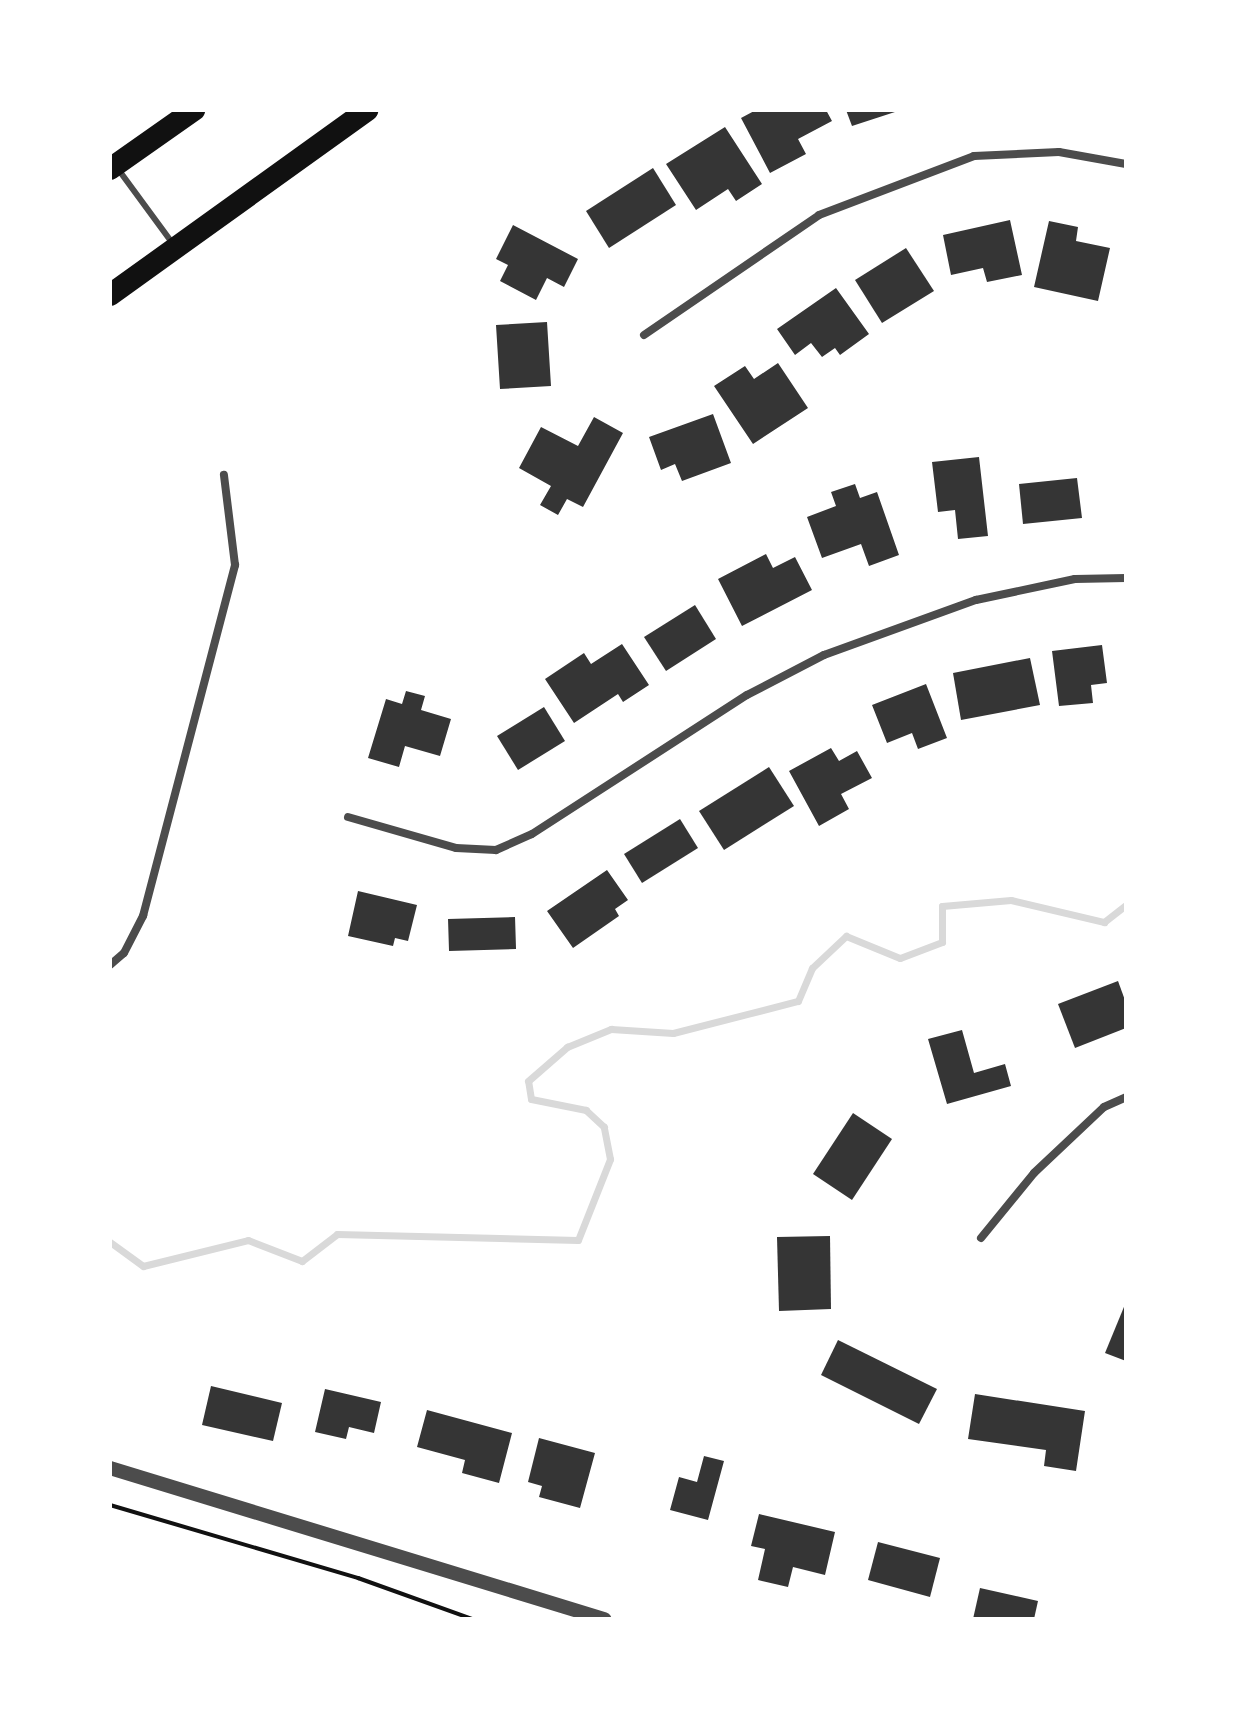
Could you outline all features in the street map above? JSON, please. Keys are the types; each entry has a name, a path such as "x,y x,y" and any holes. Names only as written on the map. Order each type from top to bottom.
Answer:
{"highway":[{"path":"113,167 194,110"},
{"path":"110,295 367,110"}],"street":[{"path":"644,335 819,215 974,156 1059,152 1126,164"},
{"path":"110,965 124,953 143,916 235,565 224,475"},
{"path":"348,817 456,848 496,850 532,834 747,695 824,655 976,600 1075,579 1126,578"},
{"path":"981,1238 1034,1173 1104,1107 1126,1097"},
{"path":"110,1468 604,1619"}],"lane":[{"path":"113,167 175,247"}],"path":[{"path":"110,1505 358,1578 472,1619"}],"building":[{"path":"756,110 826,110 832,121 798,139 806,154 770,173 741,118"},
{"path":"846,110 898,110 898,111 852,126"},
{"path":"725,127 762,184 736,201 728,189 696,210 666,164"},
{"path":"653,168 676,205 609,248 586,211"},
{"path":"1010,220 1022,275 987,282 983,268 951,275 943,235"},
{"path":"1049,221 1078,227 1076,241 1110,248 1098,301 1034,287"},
{"path":"513,225 578,259 564,287 547,278 536,300 500,281 508,265 496,259"},
{"path":"906,248 934,291 882,323 855,280"},
{"path":"836,288 869,334 840,355 835,348 822,357 811,343 795,355 777,329"},
{"path":"547,322 551,386 500,389 496,325"},
{"path":"778,363 808,408 753,444 714,386 745,366 754,379"},
{"path":"713,414 731,463 682,481 675,464 661,470 649,437"},
{"path":"594,417 623,433 583,507 567,499 558,515 540,505 551,486 519,468 541,427 578,446"},
{"path":"979,457 988,536 958,539 955,510 938,512 932,462"},
{"path":"1077,478 1082,518 1023,524 1019,484"},
{"path":"855,484 860,498 877,492 899,555 869,566 861,544 822,558 807,517 836,506 831,492"},
{"path":"766,554 773,568 795,557 812,590 742,626 718,579"},
{"path":"695,605 716,639 666,671 644,637"},
{"path":"622,644 649,685 623,702 618,694 574,723 545,679 584,653 591,664"},
{"path":"1102,645 1107,683 1091,685 1093,703 1059,706 1052,651"},
{"path":"1030,658 1040,705 961,720 953,673"},
{"path":"926,684 947,738 918,749 912,733 887,743 872,705"},
{"path":"406,691 425,696 421,710 451,719 440,756 405,746 399,767 368,758 386,699 402,704"},
{"path":"544,707 565,741 518,770 497,736"},
{"path":"831,748 839,761 857,751 872,778 841,794 849,809 819,826 789,771"},
{"path":"769,767 794,806 724,850 699,811"},
{"path":"680,819 698,848 642,883 624,854"},
{"path":"607,870 628,900 615,909 619,916 573,948 547,911"},
{"path":"358,891 417,905 408,941 395,938 393,946 348,936"},
{"path":"515,917 516,949 449,951 448,919"},
{"path":"1118,981 1126,1003 1126,1028 1075,1048 1058,1004"},
{"path":"962,1030 974,1073 1005,1064 1011,1086 947,1104 928,1039"},
{"path":"853,1113 892,1139 852,1200 813,1174"},
{"path":"830,1236 831,1309 779,1311 777,1237"},
{"path":"1126,1302 1126,1361 1105,1353"},
{"path":"838,1340 937,1389 919,1424 821,1375"},
{"path":"211,1386 282,1403 273,1441 202,1425"},
{"path":"325,1389 381,1402 374,1433 349,1427 346,1439 315,1432"},
{"path":"975,1394 1085,1411 1076,1471 1044,1466 1046,1450 968,1439"},
{"path":"427,1410 512,1433 499,1483 462,1473 465,1460 417,1447"},
{"path":"539,1438 595,1453 580,1508 539,1497 542,1486 528,1482"},
{"path":"704,1456 724,1461 708,1520 670,1510 679,1477 697,1482"},
{"path":"759,1514 835,1532 825,1575 793,1567 788,1587 758,1580 765,1549 751,1546"},
{"path":"878,1542 940,1558 930,1597 868,1580"},
{"path":"980,1588 1038,1601 1034,1619 973,1619"}],"waterway":[{"path":"110,1242 143,1266 248,1240 302,1261 337,1234 578,1240 610,1159 604,1127 586,1110 531,1099 528,1081 567,1047 611,1029 673,1033 798,1001 812,968 846,936 900,958 942,942 942,906 1011,900 1104,922 1126,905"}]}
